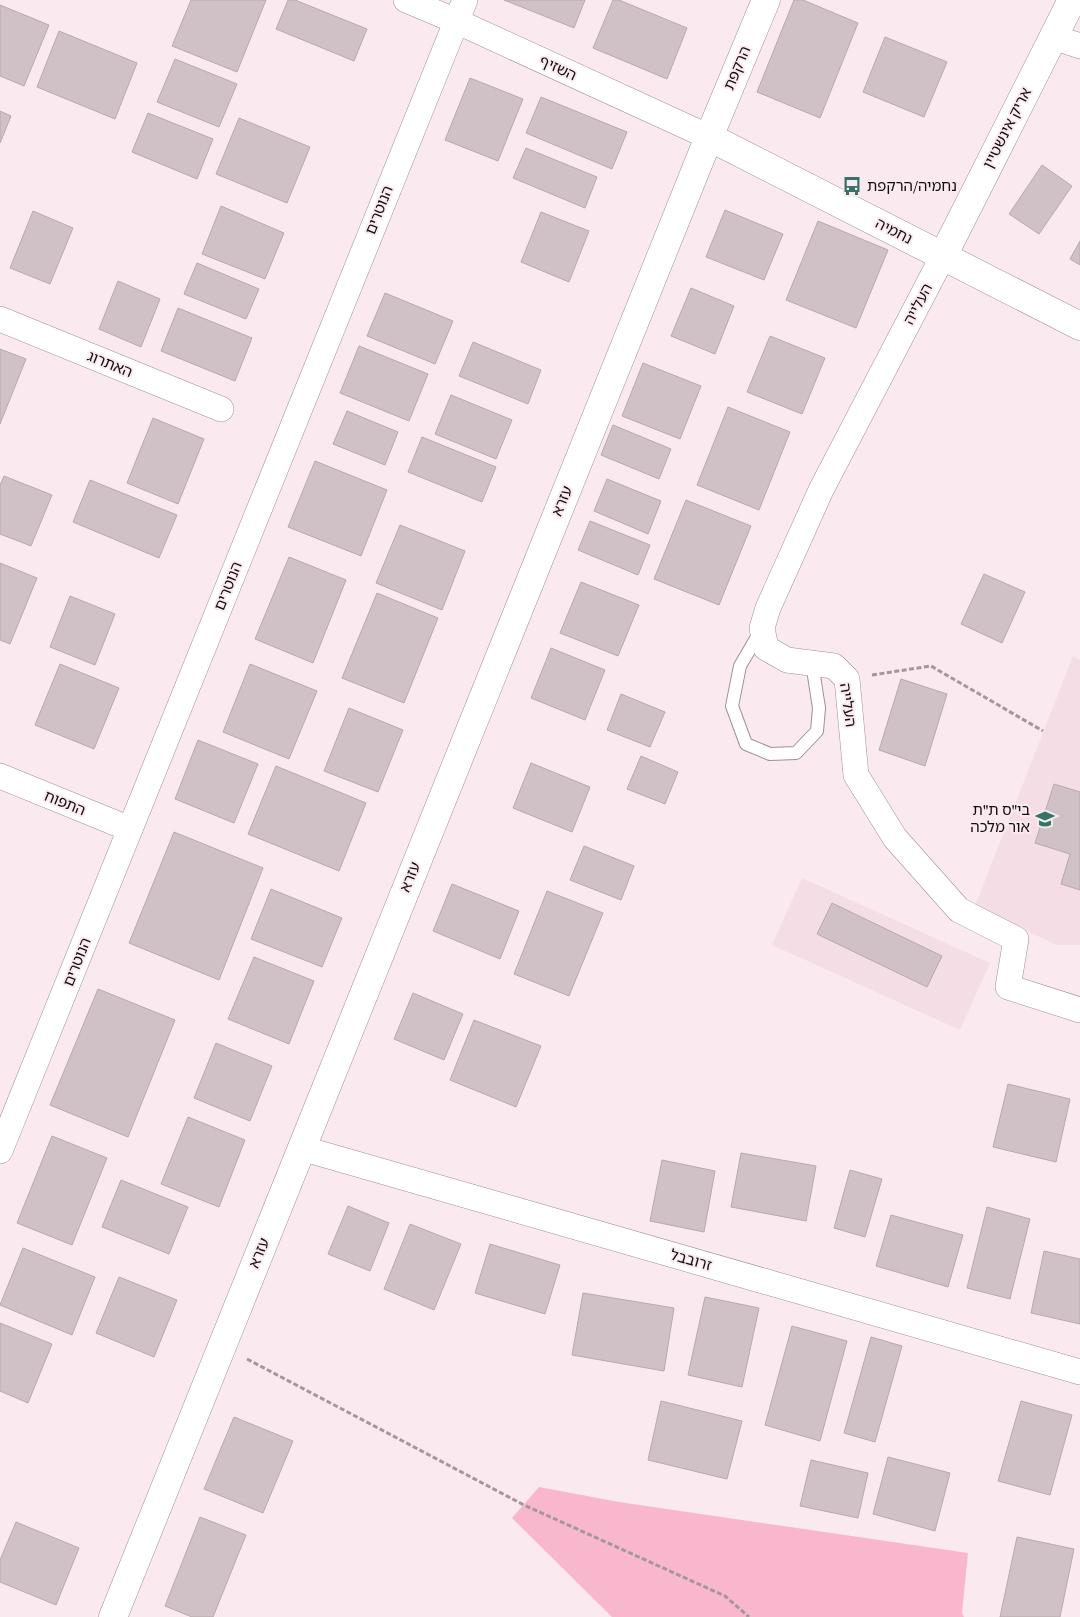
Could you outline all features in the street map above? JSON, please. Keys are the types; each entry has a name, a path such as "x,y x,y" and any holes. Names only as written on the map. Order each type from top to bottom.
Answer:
{"street":[{"name":"השזיף","path":"406,0 460,10 709,137"},
{"name":"הרקפת","path":"709,137 766,0"},
{"name":"אריק אינשטיין","path":"943,256 1053,37 1074,7"},
{"name":"הנוטרים","path":"0,1151 460,10"},
{"path":"1053,37 1080,46"},
{"name":"נחמיה","path":"709,137 1080,326"},
{"name":"עזרא","path":"113,1617 709,137"},
{"name":"העלייה","path":"943,256 820,490 768,608 762,628 766,648 787,660 834,666 847,679 856,775 895,838 959,910 1016,939 1008,987 1080,1010"},
{"name":"האתרוג","path":"0,319 221,410"},
{"name":"התפוח","path":"0,776 130,829"},
{"name":"זרובבל","path":"301,1148 1080,1372"}],"lane":[{"path":"762,628 740,666 732,706 746,744 770,754 796,753 817,731 819,708 812,663"}],"path":[{"path":"847,679 931,666 1043,731"},
{"path":"222,1346 524,1505 725,1596 749,1617"}],"shaded area":[{"name":"בי\"ס ת\"ת אור מלכה","path":"1073,656 1080,660 1080,945 1056,945 975,906"},
{"path":"802,878 990,963 960,1030 772,945"},
{"path":"539,1487 619,1502 968,1553 962,1613 964,1617 612,1617 512,1518"}],"building":[{"path":"191,0 266,0 237,72 172,46"},
{"path":"288,0 295,0 367,29 354,61 276,29"},
{"path":"504,0 585,0 574,28"},
{"path":"613,0 619,0 687,28 667,79 593,48"},
{"path":"794,0 803,0 858,23 820,118 757,92"},
{"path":"0,5 49,25 24,86 0,76"},
{"path":"59,31 137,63 115,119 37,87"},
{"path":"885,37 947,62 924,117 863,92"},
{"path":"175,59 237,84 219,127 157,102"},
{"path":"470,78 523,99 498,161 445,140"},
{"path":"541,97 627,132 612,169 526,133"},
{"path":"0,111 11,116 0,143"},
{"path":"148,113 213,139 197,179 132,152"},
{"path":"239,118 310,147 287,203 216,174"},
{"path":"526,148 597,177 585,208 513,178"},
{"path":"1042,165 1072,186 1039,234 1009,214"},
{"path":"221,206 284,233 265,279 202,254"},
{"path":"725,210 783,234 764,280 706,257"},
{"path":"33,211 73,228 50,284 10,268"},
{"path":"541,212 589,231 569,282 521,262"},
{"path":"818,221 888,250 856,328 786,300"},
{"path":"1080,241 1080,265 1070,259"},
{"path":"197,263 259,289 246,319 184,294"},
{"path":"118,281 160,299 141,347 99,329"},
{"path":"691,288 734,306 715,354 671,336"},
{"path":"385,293 453,321 435,364 367,336"},
{"path":"178,308 252,338 235,381 161,351"},
{"path":"770,336 825,358 802,414 747,392"},
{"path":"473,342 541,370 528,404 459,376"},
{"path":"359,346 428,374 409,421 340,393"},
{"path":"0,349 26,359 0,424"},
{"path":"643,363 701,386 680,439 622,416"},
{"path":"451,395 512,420 496,459 435,434"},
{"path":"728,407 790,432 759,510 697,485"},
{"path":"347,411 398,432 385,465 333,444"},
{"path":"153,418 204,439 178,504 127,483"},
{"path":"613,425 671,449 659,479 601,455"},
{"path":"422,437 496,467 482,502 408,472"},
{"path":"315,461 387,490 361,556 288,527"},
{"path":"4,476 52,495 31,546 0,534 0,485"},
{"path":"607,479 661,501 648,534 594,511"},
{"path":"90,480 177,515 159,558 73,522"},
{"path":"686,500 751,526 719,605 654,579"},
{"path":"590,521 650,545 638,575 578,550"},
{"path":"400,525 465,551 442,610 376,583"},
{"path":"289,557 346,580 313,663 255,639"},
{"path":"0,563 37,578 10,644 0,640"},
{"path":"984,574 1025,592 1002,643 961,624"},
{"path":"581,582 639,605 618,656 560,633"},
{"path":"377,593 438,618 404,703 342,678"},
{"path":"70,596 115,614 95,665 50,647"},
{"path":"551,648 605,670 585,720 531,698"},
{"path":"60,664 119,688 94,749 35,725"},
{"path":"250,664 317,691 289,759 223,732"},
{"path":"901,679 947,694 925,766 879,750"},
{"path":"621,694 665,712 650,747 607,730"},
{"path":"349,708 403,730 378,792 324,771"},
{"path":"198,740 258,764 234,823 175,799"},
{"path":"641,756 678,772 665,804 627,789"},
{"path":"531,763 590,787 572,832 513,808"},
{"path":"276,766 366,803 339,871 248,834"},
{"path":"1054,784 1080,792 1080,890 1061,884 1070,854 1035,843"},
{"path":"174,832 263,868 219,980 129,943"},
{"path":"584,846 634,866 621,900 570,880"},
{"path":"452,884 519,911 500,959 433,931"},
{"path":"271,889 342,918 322,967 251,939"},
{"path":"547,891 603,913 569,996 514,974"},
{"path":"832,903 942,956 927,987 817,934"},
{"path":"254,957 314,981 289,1044 228,1019"},
{"path":"98,989 175,1020 128,1137 50,1105"},
{"path":"413,993 463,1014 444,1060 394,1039"},
{"path":"474,1020 541,1046 516,1107 450,1080"},
{"path":"216,1043 272,1066 250,1121 194,1098"},
{"path":"1008,1084 1070,1099 1056,1162 993,1147"},
{"path":"188,1117 245,1140 219,1207 161,1184"},
{"path":"52,1136 107,1158 72,1245 17,1223"},
{"path":"741,1153 816,1166 806,1221 731,1207"},
{"path":"662,1160 715,1171 704,1232 650,1221"},
{"path":"850,1170 882,1179 865,1237 834,1228"},
{"path":"121,1180 188,1207 169,1254 102,1227"},
{"path":"348,1206 389,1223 370,1271 328,1254"},
{"path":"987,1207 1030,1219 1010,1299 967,1288"},
{"path":"891,1215 963,1235 948,1287 876,1266"},
{"path":"410,1224 461,1244 434,1310 384,1289"},
{"path":"490,1244 560,1265 545,1314 475,1293"},
{"path":"23,1248 95,1277 72,1335 0,1305"},
{"path":"1044,1251 1080,1259 1080,1324 1031,1313"},
{"path":"119,1277 177,1300 154,1357 96,1333"},
{"path":"583,1293 674,1308 664,1371 572,1355"},
{"path":"705,1297 759,1308 742,1387 688,1375"},
{"path":"0,1323 52,1344 28,1403 0,1391"},
{"path":"792,1326 847,1341 820,1441 765,1425"},
{"path":"871,1337 902,1346 875,1442 844,1433"},
{"path":"661,1401 742,1421 727,1479 648,1460"},
{"path":"1021,1401 1072,1415 1050,1495 998,1481"},
{"path":"234,1417 293,1441 263,1513 204,1489"},
{"path":"888,1457 950,1473 935,1531 873,1514"},
{"path":"811,1460 868,1473 858,1518 800,1506"},
{"path":"200,1517 246,1535 213,1617 192,1617 165,1606"},
{"path":"16,1522 79,1548 56,1605 0,1582 0,1560"},
{"path":"1017,1537 1074,1549 1060,1617 1000,1617"}],"place":[{"name":"נחמיה/הרקפת","path":"852,186"},
{"name":"בי\"ס ת\"ת אור מלכה","path":"1045,819"}]}
